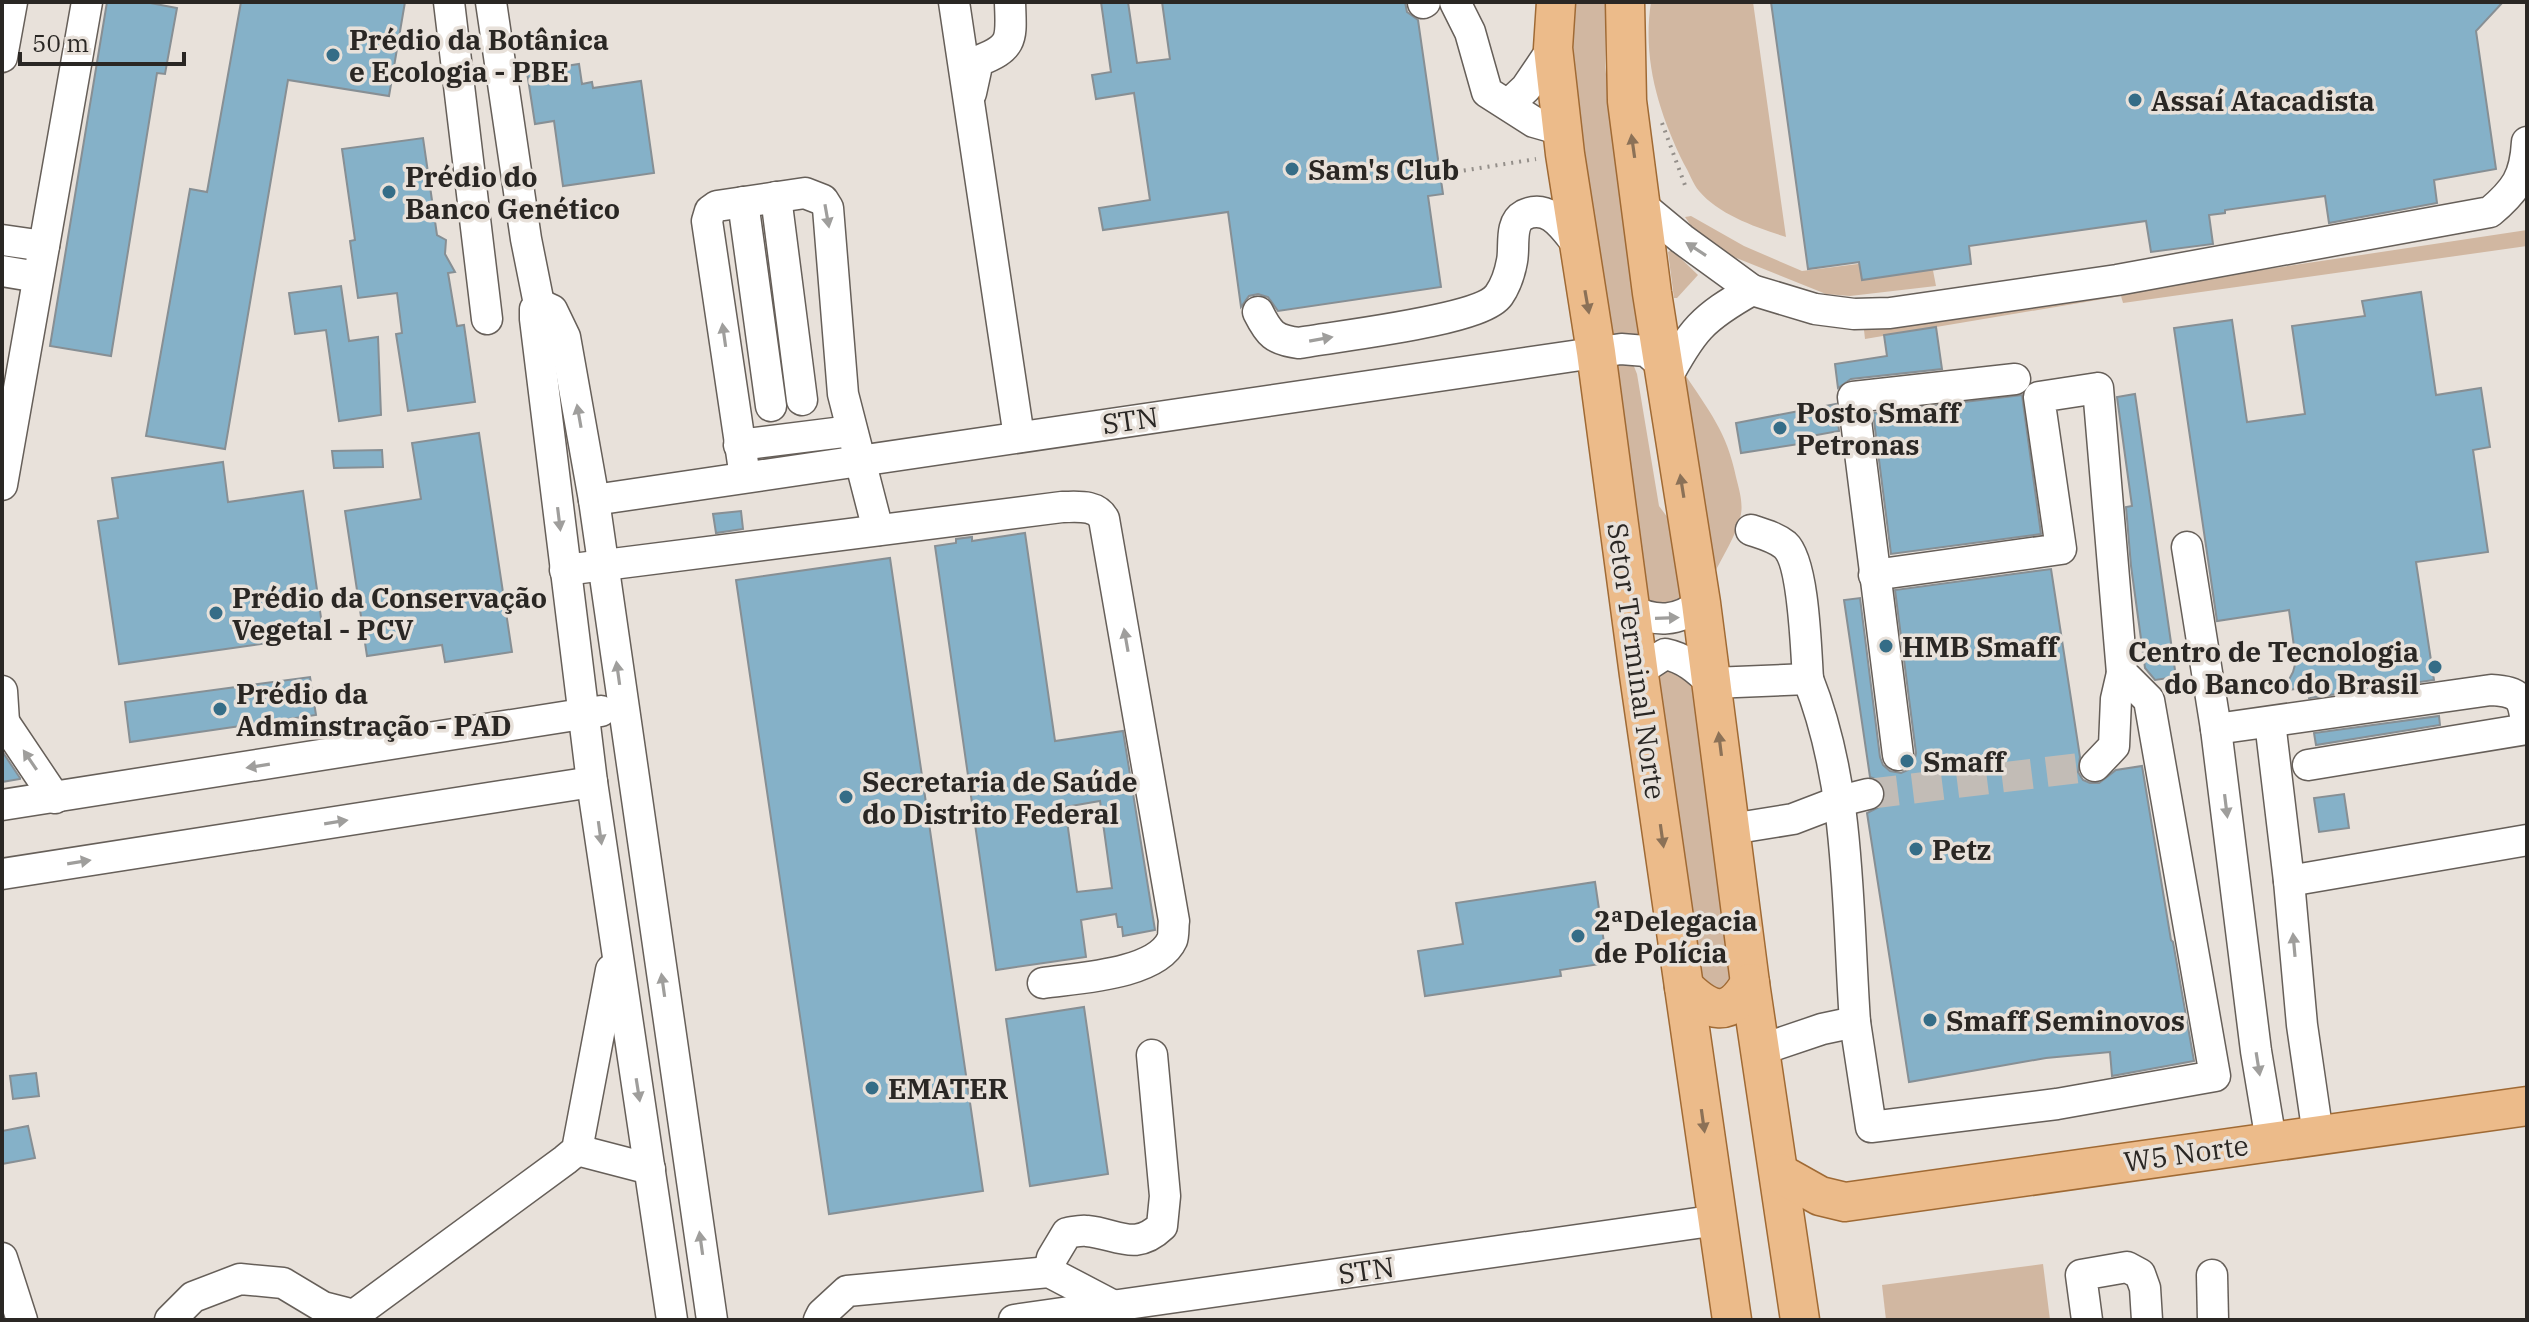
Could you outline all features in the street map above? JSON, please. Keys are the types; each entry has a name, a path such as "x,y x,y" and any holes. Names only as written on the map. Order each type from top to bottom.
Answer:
{"main road":[{"name":"Setor Terminal Norte","path":"1556,2 1553,48 1577,244 1596,352 1629,609 1732,1320"},
{"path":"1625,2 1627,101 1664,373 1701,603 1750,983 1800,1320"},
{"path":"1684,987 1701,1003 1722,1009 1734,1003 1750,983"},
{"path":"1694,1059 1707,1044 1724,1034 1743,1039 1760,1050"},
{"name":"W5 Norte","path":"1779,1173 1820,1196 1845,1202 2527,1106"},
{"path":"1791,1255 1824,1217 1845,1202"}],"street":[{"path":"2,57 12,2"},
{"path":"2,485 10,382 38,277 87,2"},
{"path":"449,2 487,319"},
{"path":"491,2 526,239 539,304 535,309 535,319 592,782 672,1320"},
{"path":"978,61 999,53 1011,37 1010,2"},
{"path":"1455,2 1470,32 1487,92 1564,142"},
{"path":"955,12 969,36 978,61 969,102"},
{"path":"955,12 1019,437"},
{"path":"1509,104 1526,88 1553,48"},
{"path":"1641,205 1752,290 1815,309 1854,314 1890,313 2117,280 2490,212 2510,195 2526,168 2527,142"},
{"path":"745,477 707,221 710,211 717,206 805,193 823,200 828,208 843,394 878,530"},
{"path":"776,197 802,400"},
{"path":"743,202 771,406"},
{"path":"1258,312 1269,333 1284,341 1299,343 1457,315 1491,304 1499,296 1512,261 1514,231 1517,222 1525,215 1541,211 1556,218 1577,244"},
{"path":"2,240 44,246"},
{"path":"2,271 38,277"},
{"path":"1664,373 1699,325 1752,290"},
{"path":"539,304 552,310 565,337 594,500 712,1320"},
{"name":"STN","path":"594,500 745,477 855,445 1019,437 1596,352 1634,348 1646,351 1664,373"},
{"path":"1898,755 1853,397 2015,379"},
{"path":"1874,575 2061,549 2039,397 2098,388 2122,673 2116,699 2114,746 2095,766"},
{"path":"735,413 843,394"},
{"path":"739,445 855,445"},
{"path":"565,570 1062,507 1094,508 1100,512 1104,519 1140,717 1174,921 1172,940 1158,955 1125,972 1043,983"},
{"path":"1751,530 1771,536 1788,547 1799,576 1808,679 1854,798 1855,1022 1871,1127 2057,1104 2215,1076 2149,700 2122,673"},
{"path":"2187,547 2216,729 2249,996 2271,1141"},
{"path":"1629,609 1652,618 1669,619 1689,613 1701,603"},
{"path":"1639,675 1645,667 1665,654 1679,657 1712,683 1808,679"},
{"path":"2216,729 2491,690 2517,695 2523,704 2527,729 2308,765"},
{"path":"2,691 3,725 55,798"},
{"path":"2,805 623,708"},
{"path":"2270,722 2298,989 2318,1135"},
{"path":"2,874 592,782"},
{"path":"1731,829 1793,819 1854,798"},
{"path":"2289,881 2527,840"},
{"path":"170,1320 193,1297 240,1279 283,1283 323,1307 354,1318 577,1150 616,945"},
{"path":"2249,996 2298,989"},
{"path":"1760,1050 1822,1029 1855,1022"},
{"path":"1049,1272 1052,1258 1067,1233 1086,1231 1126,1241 1151,1236 1162,1226 1165,1196 1152,1055"},
{"path":"577,1150 650,1169"},
{"name":"STN","path":"1014,1320 1718,1220"},
{"path":"2,1258 22,1320"},
{"path":"2087,1320 2081,1275 2127,1267 2140,1274 2145,1288 2147,1320"},
{"path":"819,1320 847,1291 1049,1272 1114,1306"},
{"path":"2212,1275 2213,1320"}],"path":[{"path":"1448,173 1564,142"}],"shaded area":[{"path":"1568,2 1606,2 1605,67 1642,333 1606,340 1567,53"},
{"path":"1651,2 1753,2 1786,237 1728,214 1707,199 1695,185 1675,145 1655,86 1649,45"},
{"path":"1691,216 1744,246 1802,271 1930,255 1936,286 1850,296 1826,294 1719,251 1699,237 1685,217"},
{"path":"2527,230 2527,246 2123,303 2121,296 1865,339 1864,330"},
{"path":"1672,250 1698,275 1677,298 1674,298 1668,252"},
{"path":"1609,359 1633,364 1637,374 1659,506 1671,522 1682,598 1679,604 1653,604 1648,599"},
{"path":"1684,373 1722,434 1741,500 1736,530 1713,576"},
{"path":"1692,667 1737,982 1724,995 1699,979 1656,680 1661,670"},
{"path":"2043,1264 2050,1320 1886,1320 1882,1285"}],"building":[{"path":"107,2 145,2 177,8 165,74 157,73 111,356 50,346"},
{"path":"241,2 405,2 389,96 288,80 225,449 146,436 190,189 207,192"},
{"name":"Sam's Club","path":"1101,2 1128,2 1137,63 1170,59 1162,2 1405,2 1407,12 1418,20 1443,194 1428,196 1441,287 1278,311 1268,297 1258,294 1249,296 1241,307 1228,212 1103,230 1099,208 1150,200 1134,93 1096,99 1092,75 1111,72"},
{"name":"Assaí Atacadista","path":"1771,2 2503,2 2476,31 2496,169 2434,180 2437,203 2329,223 2325,196 2225,210 2225,213 2209,215 2213,244 2151,252 2146,221 1969,246 1971,264 1862,280 1859,262 1808,269"},
{"path":"579,64 582,84 592,82 593,88 641,81 654,173 563,186 554,121 535,124 527,72"},
{"name":"Prédio do Banco Genético","path":"423,138 437,235 446,240 445,254 455,272 448,273 457,326 464,325 475,402 408,411 396,334 402,333 397,293 358,298 350,241 355,240 342,149"},
{"path":"341,286 349,341 378,337 381,415 339,421 326,330 295,334 289,293"},
{"path":"2421,292 2436,395 2481,388 2490,447 2473,450 2488,552 2416,562 2434,680 2309,698 2307,687 2283,691 2296,661 2289,610 2217,621 2174,328 2232,320 2247,422 2305,414 2292,326 2365,316 2362,301"},
{"path":"1936,327 1942,369 1851,379 1838,388 1835,364 1887,356 1884,335"},
{"path":"2135,394 2176,677 2155,680 2145,668 2131,566 2126,507 2132,506 2117,397"},
{"path":"2022,395 2041,534 1891,554 1873,413"},
{"path":"1836,404 1839,431 1811,436 1812,442 1741,453 1736,423"},
{"path":"479,433 512,652 445,662 442,645 367,656 345,511 421,499 412,443"},
{"path":"382,450 383,467 334,468 332,451"},
{"path":"223,462 228,502 303,491 323,632 304,635 304,638 119,664 98,521 118,518 112,478"},
{"path":"741,511 743,529 716,533 713,514"},
{"path":"1025,533 1055,741 1123,731 1155,930 1123,936 1116,914 1081,920 1086,957 996,970 935,546 956,543 956,539 972,537 972,541","holes":["1100,801 1112,888 1077,892 1065,807"]},
{"name":"Secretaria de Saúde do Distrito Federal","path":"890,558 983,1191 829,1214 736,580"},
{"path":"2051,569 2080,757 2078,772 2083,780 2099,783 2116,770 2142,766 2194,1061 2112,1076 2110,1052 2046,1058 1909,1082 1867,813 1881,806 1886,790 1880,781 1870,777 1844,600 1860,598 1880,757 1890,771 1901,773 1914,763 1916,753 1895,590"},
{"name":"Prédio da Adminstração - PAD","path":"310,677 316,715 130,742 125,702"},
{"path":"2439,716 2440,725 2316,745 2314,733"},
{"path":"2,751 20,778 20,779 2,782"},
{"path":"2344,794 2349,828 2319,832 2314,798"},
{"name":"2ªDelegacia de Polícia","path":"1595,882 1607,963 1560,970 1561,976 1425,996 1418,951 1463,944 1456,903"},
{"path":"1084,1007 1108,1174 1030,1186 1006,1019"},
{"path":"36,1073 39,1096 13,1099 10,1076"},
{"path":"28,1126 35,1158 2,1164 2,1131"}],"tunnel":[{"path":"1868,794 2095,766"}],"place":[{"name":"Prédio da Botânica e Ecologia - PBE","path":"333,55"},
{"name":"Assaí Atacadista","path":"2135,100"},
{"name":"Sam's Club","path":"1292,169"},
{"name":"Prédio do Banco Genético","path":"389,192"},
{"name":"Posto Smaff Petronas","path":"1780,428"},
{"name":"Prédio da Conservação Vegetal - PCV","path":"216,613"},
{"name":"HMB Smaff","path":"1886,646"},
{"name":"Centro de Tecnologia do Banco do Brasil","path":"2435,667"},
{"name":"Prédio da Adminstração - PAD","path":"220,709"},
{"name":"Smaff","path":"1907,761"},
{"name":"Secretaria de Saúde do Distrito Federal","path":"846,797"},
{"name":"Petz","path":"1916,849"},
{"name":"2ªDelegacia de Polícia","path":"1578,936"},
{"name":"Smaff Seminovos","path":"1930,1020"},
{"name":"EMATER","path":"872,1088"}]}
